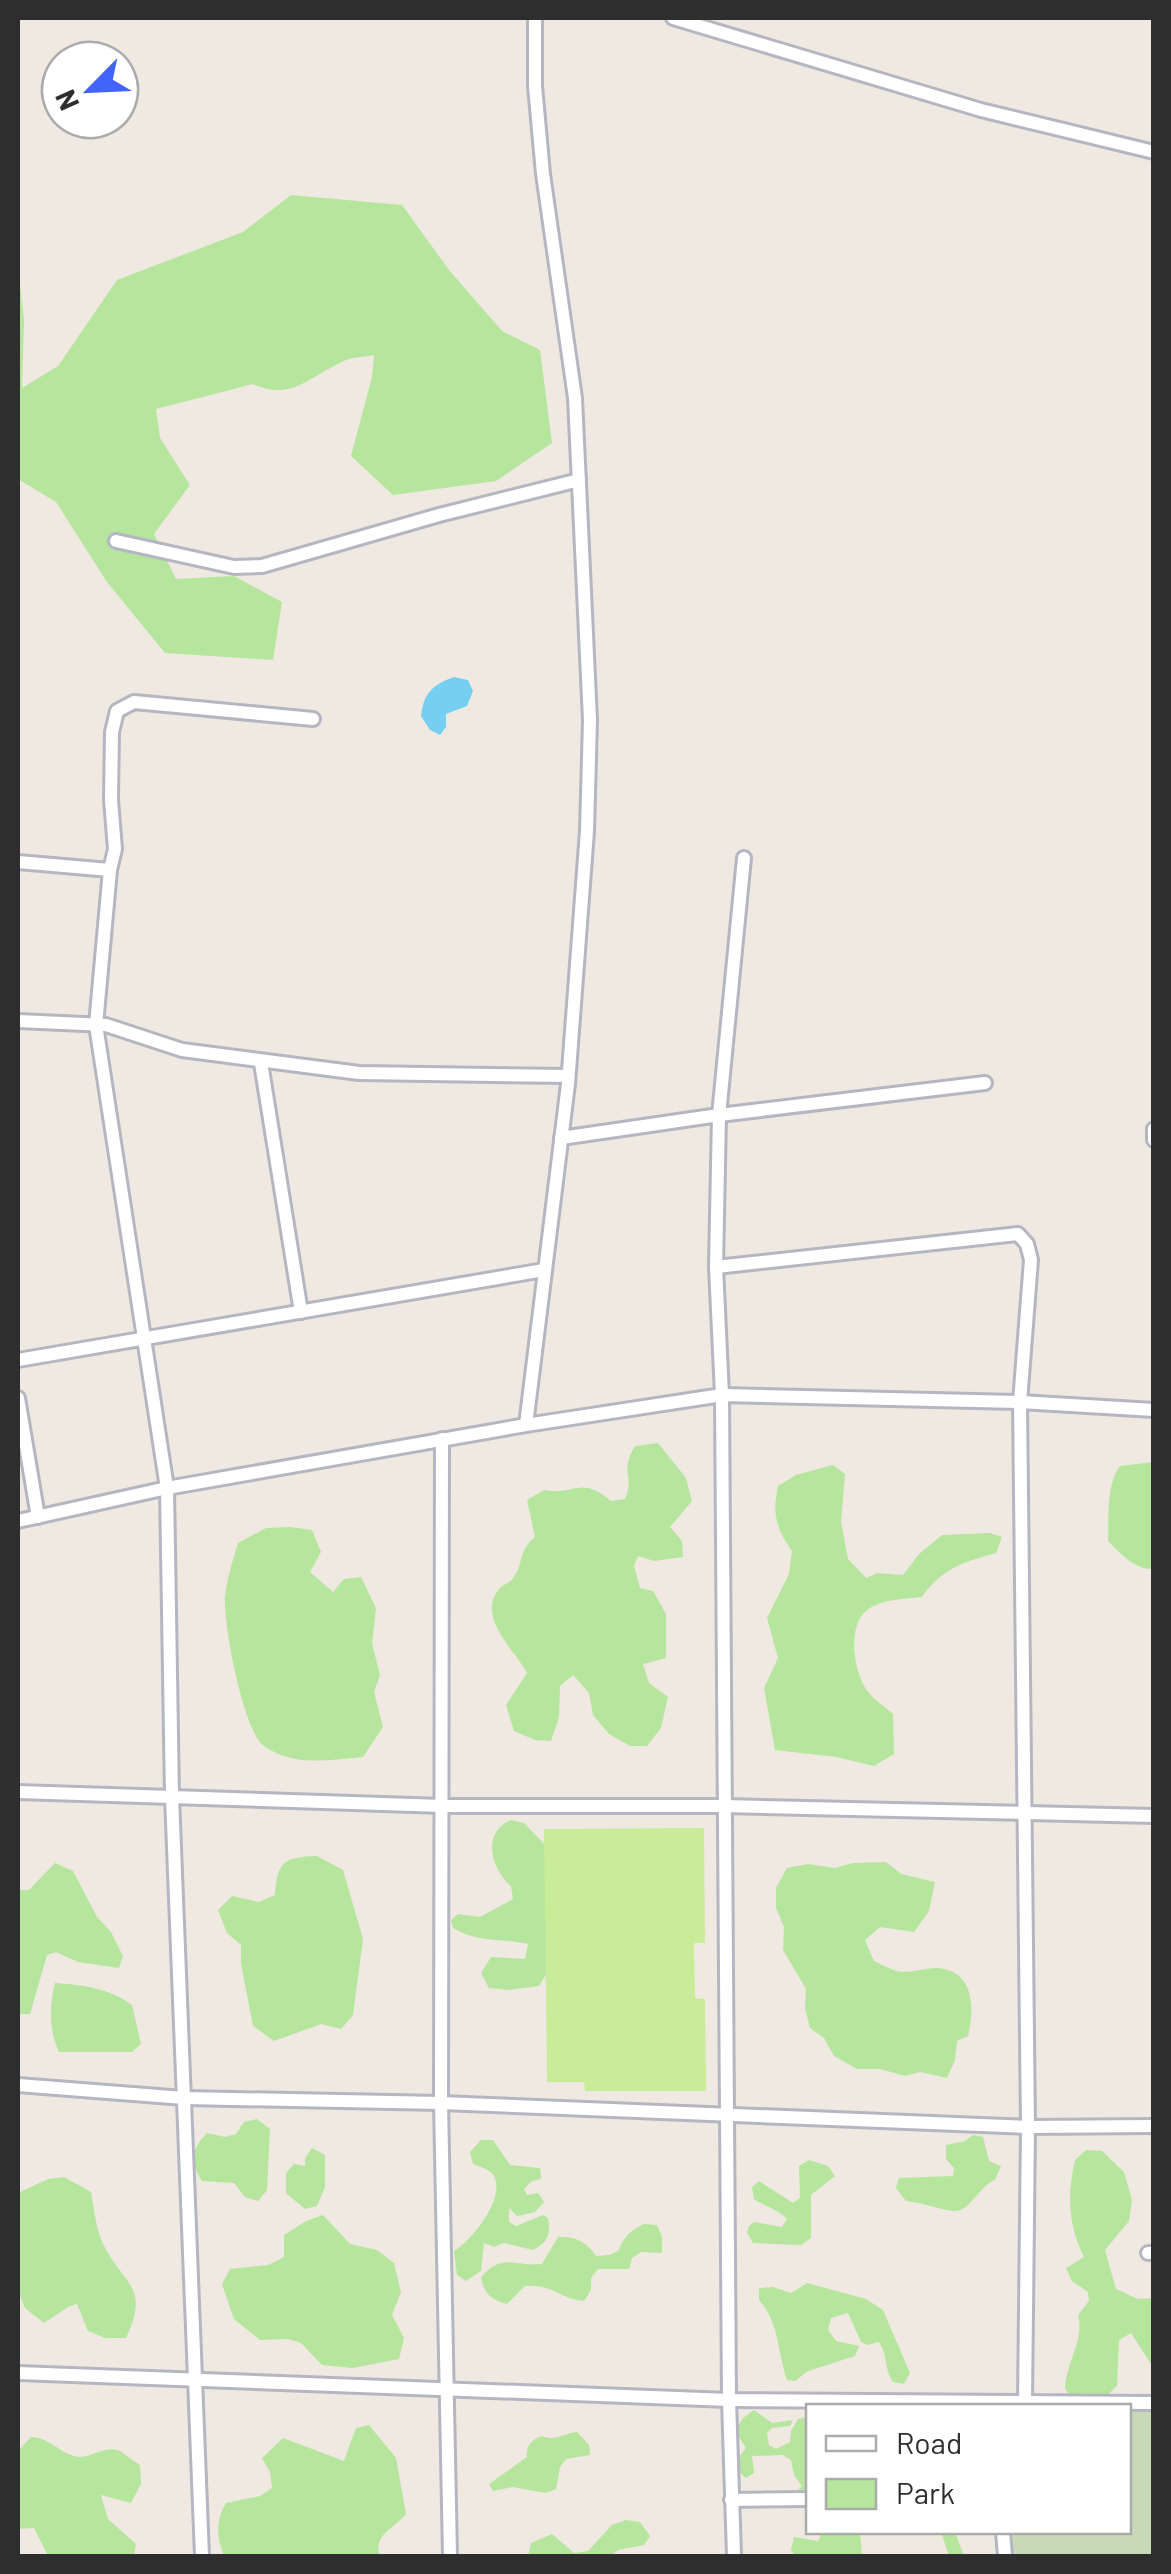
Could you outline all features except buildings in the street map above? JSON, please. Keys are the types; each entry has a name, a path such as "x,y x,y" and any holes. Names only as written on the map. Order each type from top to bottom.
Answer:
{"street":[{"path":"526,1425 568,1076 590,720 575,398 544,174 535,86 535,18"},
{"path":"673,18 981,110 1154,152"},
{"path":"116,541 234,567 262,566 579,480"},
{"path":"202,2556 192,2380 172,1797 167,1488 96,1025 116,835 111,800 112,732 118,711 134,702 313,719"},
{"path":"734,2556 729,2400 722,1396 716,1266 719,1115 744,858"},
{"path":"18,862 110,870"},
{"path":"18,1021 106,1025 182,1050 359,1073 568,1076"},
{"path":"261,1063 301,1312"},
{"path":"561,1138 985,1084"},
{"path":"1154,1130 1154,1140"},
{"path":"716,1266 1018,1234 1027,1244 1031,1260 1020,1402 1028,2127 1025,2401"},
{"path":"18,1360 544,1270"},
{"path":"18,1521 167,1488 442,1439 722,1396 1020,1402 1154,1410"},
{"path":"18,1398 38,1517"},
{"path":"442,1439 441,2103 450,2556"},
{"path":"18,1792 444,1806 724,1806 1154,1816"},
{"path":"18,2085 184,2098 441,2103 1028,2127 1154,2126"},
{"path":"18,2373 729,2400 1154,2402"},
{"path":"731,2500 806,2500"}],"green space":[{"path":"291,195 402,205 449,270 502,331 540,350 552,443 496,481 393,495 351,456 374,355 346,360 289,389 266,389 253,384 156,409 160,438 190,485 154,534 176,579 234,576 282,602 273,660 165,653 107,582 56,502 18,479 18,265 24,320 22,388 58,366 117,280 243,232"},
{"path":"658,1443 686,1478 692,1501 670,1527 682,1541 683,1557 654,1561 638,1556 634,1566 640,1588 653,1591 666,1614 666,1658 643,1664 649,1683 668,1697 661,1728 647,1746 630,1746 609,1734 593,1715 589,1693 573,1675 560,1686 559,1717 551,1741 535,1740 514,1731 506,1705 527,1673 499,1632 492,1610 493,1599 516,1573 535,1537 527,1500 544,1490 584,1488 611,1501 625,1499 628,1462 635,1446"},
{"path":"1153,1462 1153,1569 1146,1569 1134,1564 1108,1541 1109,1502 1120,1466"},
{"path":"833,1465 845,1474 841,1522 848,1559 866,1578 877,1573 903,1575 919,1554 942,1535 990,1533 1002,1537 996,1553 955,1568 922,1597 880,1604 860,1617 854,1639 859,1675 869,1693 893,1714 894,1754 874,1766 775,1750 764,1688 778,1658 767,1618 789,1574 792,1551 777,1520 778,1486 796,1475"},
{"path":"266,1528 312,1530 321,1552 310,1572 333,1592 344,1579 361,1577 376,1608 372,1643 380,1675 374,1692 383,1727 363,1757 299,1760 275,1753 256,1736 242,1699 225,1610 232,1562 238,1543"},
{"path":"511,1820 524,1823 549,1849 551,1966 539,1986 509,1990 489,1988 481,1973 491,1957 525,1959 528,1944 471,1936 453,1928 451,1920 458,1914 480,1917 513,1899 511,1886 498,1870 492,1851 496,1833"},
{"path":"704,1828 705,1943 694,1943 695,1998 705,1999 706,2091 585,2091 584,2082 547,2082 544,1829"},
{"path":"317,1856 343,1870 363,1939 353,2015 341,2029 321,2024 274,2041 253,2026 241,1945 227,1933 218,1910 232,1896 259,1902 275,1895 284,1863"},
{"path":"886,1862 901,1874 935,1882 929,1911 914,1932 880,1927 865,1940 874,1961 900,1972 949,1970 958,1975 969,1992 968,2036 957,2041 955,2060 947,2078 920,2072 905,2076 880,2069 857,2069 834,2056 824,2038 810,2028 806,1989 783,1950 784,1927 776,1908 776,1888 787,1868"},
{"path":"55,1863 73,1871 123,1956 119,1968 78,1962 56,1952 47,1955 30,2014 18,2014 18,1890 29,1890"},
{"path":"55,1983 105,1991 132,2005 141,2044 132,2052 59,2052 51,2018"},
{"path":"257,2119 270,2129 267,2190 258,2201 245,2197 234,2183 202,2181 194,2156 207,2133 225,2137 236,2134 244,2122"},
{"path":"973,2135 983,2137 989,2161 1001,2166 995,2180 961,2210 906,2201 896,2188 899,2178 953,2176 954,2168 946,2159 946,2145"},
{"path":"481,2140 493,2140 510,2165 540,2168 541,2179 524,2189 527,2195 538,2193 544,2202 535,2212 517,2216 509,2208 509,2222 516,2226 543,2215 548,2218 549,2229 545,2241 533,2250 484,2243 481,2271 466,2281 457,2275 454,2251 485,2218 495,2196 494,2176 473,2164 470,2152"},
{"path":"312,2148 325,2155 325,2187 317,2206 305,2209 286,2193 286,2173 294,2164 305,2166"},
{"path":"1086,2150 1102,2151 1124,2172 1132,2200 1129,2221 1105,2250 1116,2289 1138,2299 1153,2298 1153,2367 1131,2333 1119,2340 1117,2386 1104,2398 1073,2399 1065,2389 1066,2380 1079,2333 1078,2315 1089,2301 1088,2292 1072,2281 1066,2268 1084,2257 1072,2221 1070,2198 1075,2160"},
{"path":"809,2160 828,2166 835,2176 811,2195 811,2238 801,2245 753,2243 747,2233 754,2222 782,2227 787,2219 754,2199 752,2187 759,2181 793,2203 800,2198 799,2166"},
{"path":"64,2177 91,2192 101,2240 132,2288 136,2308 126,2338 105,2338 88,2331 77,2304 44,2323 25,2308 18,2291 18,2193 48,2179"},
{"path":"323,2215 350,2244 377,2250 394,2263 401,2292 392,2315 404,2338 399,2359 353,2368 322,2365 301,2343 288,2339 260,2340 234,2319 222,2284 230,2269 268,2265 284,2257 284,2235"},
{"path":"644,2224 657,2225 662,2253 641,2252 632,2258 629,2269 598,2269 584,2301 543,2287 525,2286 507,2304 493,2298 484,2288 481,2277 496,2265 542,2264 558,2237 580,2240 596,2256 610,2255 619,2250 628,2234"},
{"path":"807,2283 866,2299 883,2310 910,2373 904,2384 893,2382 890,2377 879,2342 861,2342 848,2313 831,2318 828,2330 836,2341 859,2346 855,2356 808,2371 795,2381 787,2380 774,2328 759,2300 759,2288 773,2287 791,2293"},
{"path":"1153,2403 1153,2556 1005,2556 1003,2534 1131,2534 1131,2406"},
{"path":"754,2410 772,2423 793,2420 790,2426 772,2428 767,2433 769,2445 776,2449 790,2442 798,2419 806,2417 806,2501 795,2493 802,2486 794,2475 791,2460 783,2455 752,2456 754,2473 746,2478 739,2472 735,2462 746,2448 735,2431"},
{"path":"369,2425 396,2458 406,2514 382,2537 380,2556 224,2555 218,2529 226,2503 260,2496 272,2488 270,2472 262,2458 283,2438 344,2461 356,2428"},
{"path":"577,2432 589,2445 590,2455 566,2459 560,2467 556,2489 545,2493 513,2487 493,2491 489,2484 527,2457 528,2446 535,2439"},
{"path":"31,2437 80,2457 114,2449 140,2465 141,2484 131,2503 101,2495 108,2519 136,2544 134,2556 48,2556 34,2528 18,2529 18,2451"},
{"path":"626,2520 640,2522 650,2536 644,2545 618,2550 611,2556 528,2556 531,2543 552,2534 574,2553 588,2551 612,2525"},
{"path":"821,2534 860,2534 862,2556 795,2556 791,2550 794,2537 818,2541"},
{"path":"942,2534 956,2534 964,2556 949,2556"}],"water":[{"path":"454,677 468,680 473,691 467,706 446,714 446,727 440,735 430,730 421,716 422,708 430,691"}]}
